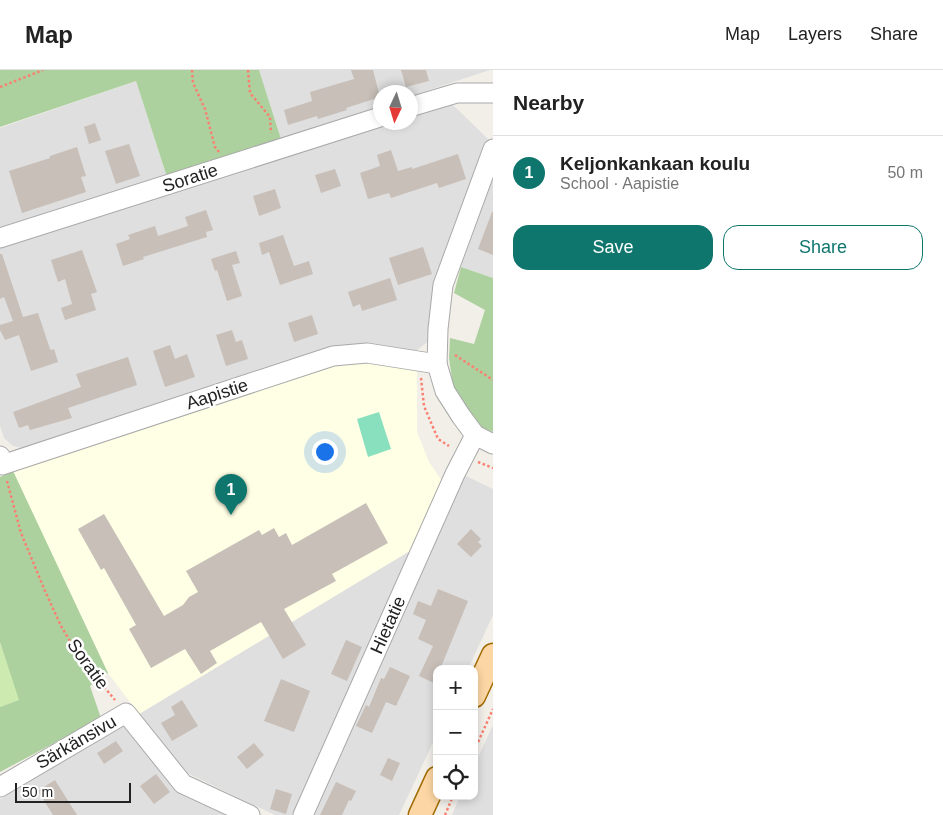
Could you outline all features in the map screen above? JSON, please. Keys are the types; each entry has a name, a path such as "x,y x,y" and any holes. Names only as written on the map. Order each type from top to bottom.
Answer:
{"main road":[{"path":"478,687 493,655"},
{"path":"420,815 433,787"}],"street":[{"path":"418,105 457,93 493,93"},
{"name":"Soratie","path":"0,238 373,119"},
{"path":"493,149 443,286 438,329 428,362 475,435 493,444"},
{"name":"Aapistie","path":"1,460 333,356 367,353 428,362"},
{"name":"Hietatie","path":"303,815 475,435"},
{"path":"126,713 183,784 250,815"},
{"name":"Särkänsivu","path":"0,787 126,713"}],"path":[{"path":"0,87 42,70"},
{"path":"192,70 193,83 206,109 215,147 228,166"},
{"path":"248,70 250,94 270,117 271,132 278,150"},
{"path":"493,380 455,354 428,362 424,406 438,439 464,456 493,468"},
{"name":"Soratie","path":"1,460 21,533 62,626 80,658 126,713"},
{"path":"478,742 493,709"},
{"path":"445,815 452,800"}],"shaded area":[{"path":"259,70 490,70 418,94 418,85 373,85 373,108 281,139"},
{"path":"136,81 167,177 0,232 0,128"},
{"path":"452,104 489,140 435,285 429,341 413,353 331,348 22,448 13,446 4,438 0,426 0,246 373,129 418,130 418,115"},
{"path":"493,179 493,278 461,267"},
{"path":"368,360 417,368 417,432 429,462 442,481 413,549 139,714 108,673 13,471 334,363"},
{"path":"464,475 493,489 493,615 470,665 433,665 433,743 399,815 311,815"},
{"path":"413,549 292,815 275,815 187,773 139,714"},
{"path":"122,724 181,795 225,815 0,815 0,799"},
{"path":"493,725 493,815 452,815 458,800 478,800 478,757"}],"green space":[{"path":"0,70 259,70 281,139 167,177 136,81 0,127"},
{"path":"461,267 493,278 493,432 479,426 453,387 449,358 450,338 474,344 485,310 454,293"},
{"path":"379,412 391,449 368,457 357,419"},
{"path":"13,471 108,673 90,686 101,718 0,772 0,707 19,700 0,642 0,477"},
{"path":"0,642 20,700 0,707"}],"building":[{"path":"351,70 373,70 377,85 373,85 373,99 318,119 317,116 288,125 284,110 312,101 310,92 354,79"},
{"path":"401,70 426,70 429,81 405,85"},
{"path":"95,123 101,140 89,144 84,127"},
{"path":"129,144 140,176 116,184 105,151"},
{"path":"77,147 86,176 81,177 86,192 22,213 9,171"},
{"path":"391,150 398,171 412,167 412,169 458,154 466,179 439,188 437,183 391,198 389,193 368,199 360,173 380,166 377,155"},
{"path":"335,169 341,186 321,193 315,175"},
{"path":"275,189 281,208 259,216 253,196"},
{"path":"206,210 213,230 206,232 207,237 143,257 144,259 123,266 116,244 130,239 128,235 155,226 158,236 188,226 185,217"},
{"path":"493,212 493,255 478,249"},
{"path":"283,235 294,266 309,261 313,274 280,285 269,252 262,255 259,243"},
{"path":"423,247 432,274 398,285 389,258"},
{"path":"82,250 97,292 91,294 96,310 65,320 61,308 72,304 65,279 58,282 51,260"},
{"path":"236,251 240,263 232,265 242,296 227,301 217,270 215,271 211,259"},
{"path":"0,254 2,254 23,317 38,313 50,349 54,349 58,362 31,371 19,335 5,340 0,330 0,325 13,321 4,297 0,299"},
{"path":"390,278 397,300 362,311 360,304 353,307 348,292"},
{"path":"312,315 318,334 294,342 288,323"},
{"path":"232,330 236,342 242,340 248,359 226,366 216,335"},
{"path":"170,345 175,359 187,354 195,377 165,387 153,351"},
{"path":"128,357 137,385 68,408 72,418 30,430 28,425 19,428 13,412 81,387 76,374"},
{"path":"366,503 388,543 332,574 336,581 284,609 306,645 283,659 261,622 210,651 217,663 201,674 185,649 151,668 129,629 136,625 104,568 101,570 78,529 104,514 164,616 183,605 189,597 198,592 186,571 259,530 262,535 274,528 279,537 286,533 292,545"},
{"path":"471,529 481,539 478,542 482,546 471,557 457,544"},
{"path":"438,589 468,601 442,665 433,665 433,683 419,676 433,646 418,639 426,620 413,614 418,601 431,606"},
{"path":"346,640 362,647 347,681 331,674"},
{"path":"390,667 410,676 396,706 386,702 372,733 356,726 366,705 369,707 381,678 384,679"},
{"path":"281,679 310,691 294,732 264,721"},
{"path":"182,700 198,726 172,741 161,723 175,715 171,707"},
{"path":"116,741 123,751 104,764 97,753"},
{"path":"254,743 264,755 247,769 237,757"},
{"path":"388,758 400,763 392,781 380,775"},
{"path":"156,774 170,792 154,804 140,786"},
{"path":"55,780 77,815 53,815 38,791"},
{"path":"336,782 356,791 351,801 349,800 342,815 320,815"},
{"path":"276,789 292,794 286,814 270,809"}],"place":[{"name":"Keljonkankaan koulu","path":"231,515"}]}
